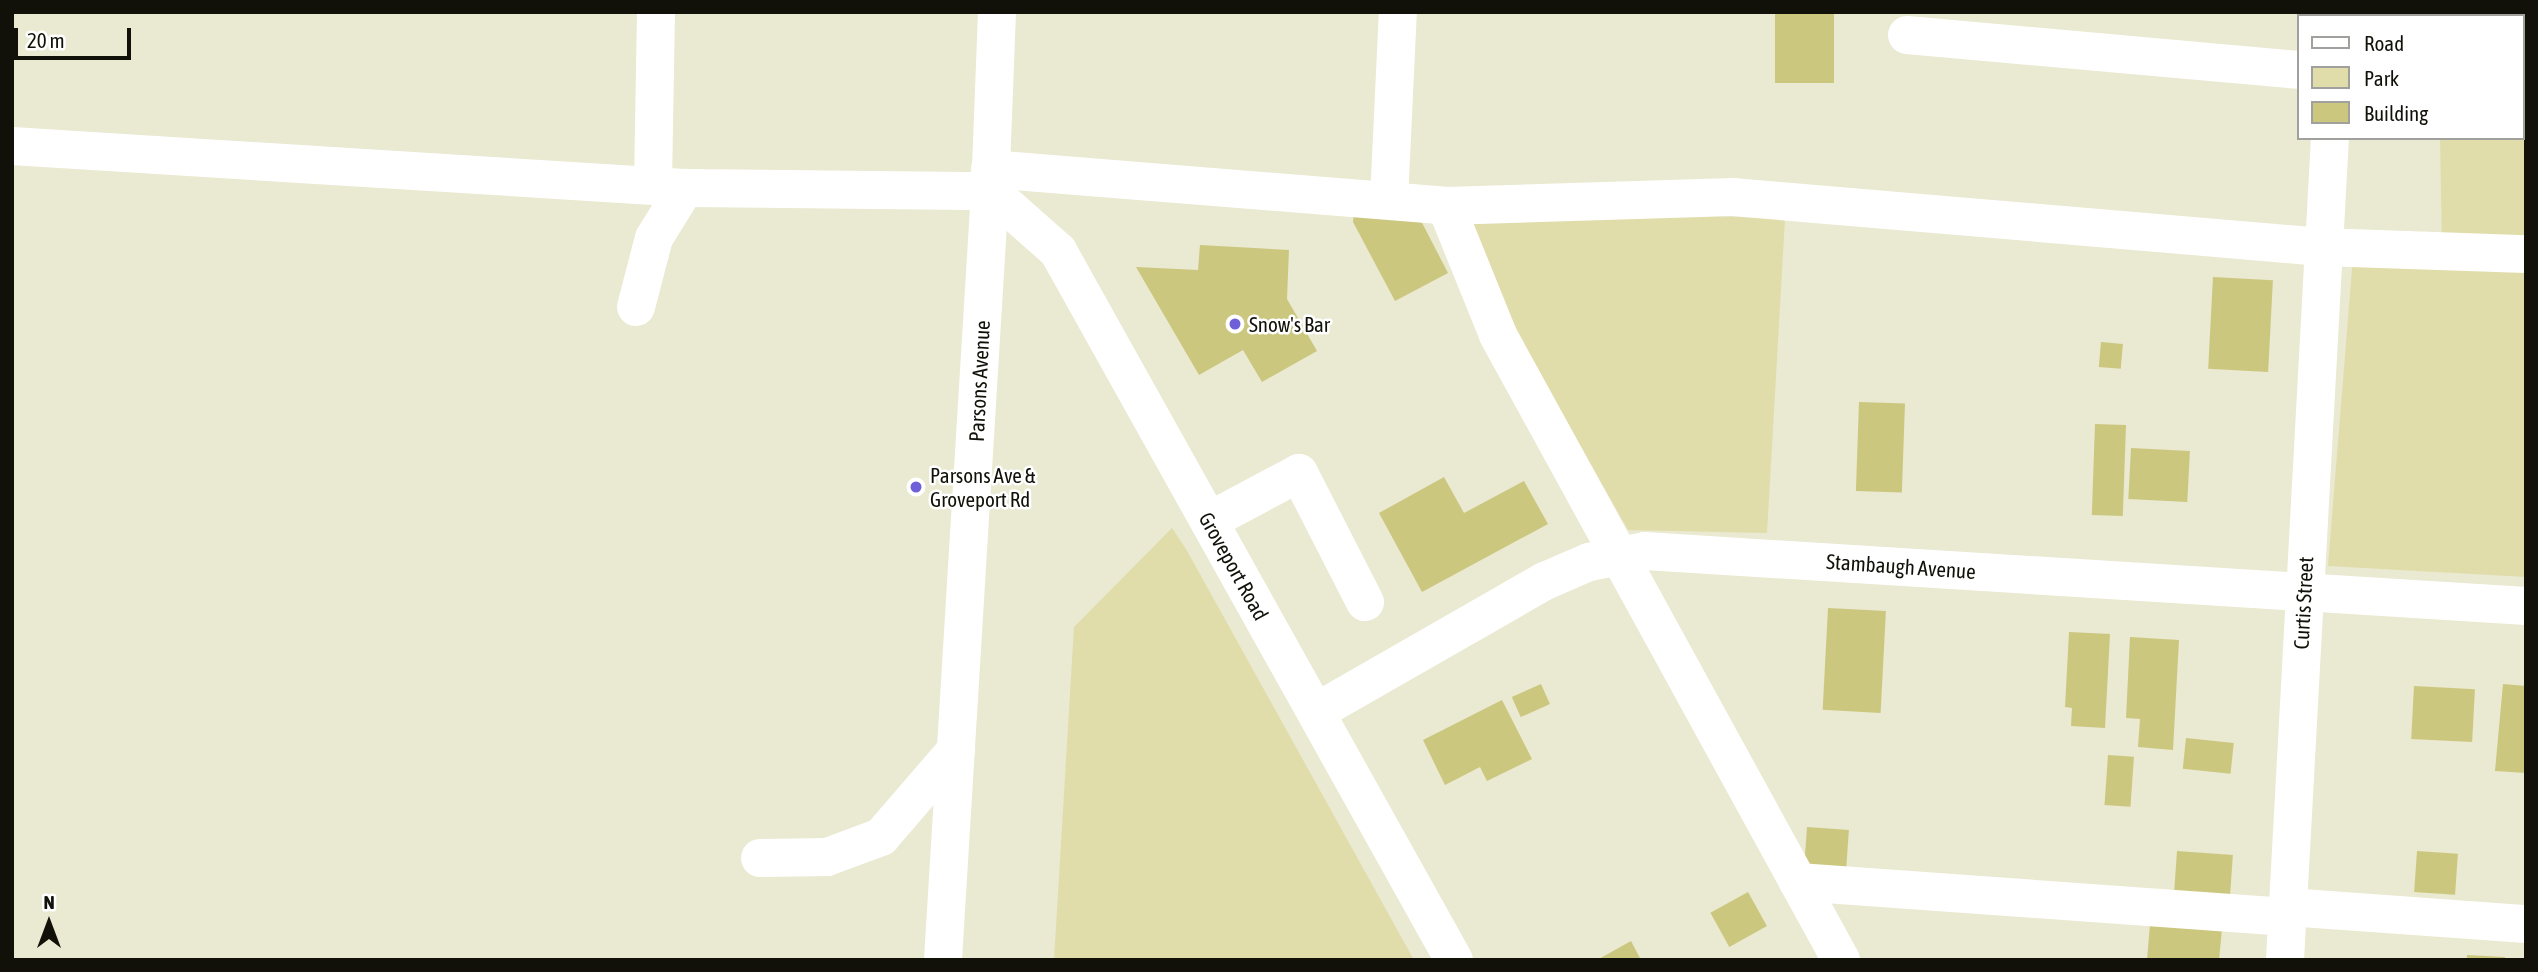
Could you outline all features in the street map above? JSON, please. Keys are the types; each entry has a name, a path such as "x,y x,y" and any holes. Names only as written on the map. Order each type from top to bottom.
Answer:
{"street":[{"path":"636,307 669,186 656,12"},
{"name":"Parsons Avenue","path":"943,960 990,180 997,12"},
{"path":"1389,200 1398,12"},
{"path":"1907,36 2296,70"},
{"name":"Curtis Street","path":"2285,960 2330,140"},
{"path":"12,146 669,186 990,180 1389,200 1446,206 1733,197 2322,247 2526,254"},
{"name":"Groveport Road","path":"990,180 1058,251 1454,960"},
{"path":"1446,206 1498,335 1615,554 1840,960"},
{"path":"1209,521 1299,473 1365,602"},
{"name":"Stambaugh Avenue","path":"1316,712 1545,581 1615,554 1707,553 2526,606"},
{"path":"760,858 827,857 881,837 956,750"},
{"path":"1798,882 2288,912 2526,923"}],"green space":[{"path":"2439,12 2526,12 2526,577 2328,566 2354,244 2442,247 2440,140 2524,140 2524,14"},
{"path":"1444,204 1785,219 1767,533 1628,530"},
{"path":"1172,528 1414,960 1054,960 1074,627"}],"building":[{"path":"1775,12 1834,12 1834,83 1775,83"},
{"path":"1354,212 1418,215 1448,273 1395,301 1353,222"},
{"name":"Snow's Bar","path":"1200,245 1289,250 1287,299 1317,351 1262,382 1243,350 1199,375 1136,267 1198,270"},
{"path":"2213,277 2273,280 2268,372 2208,369"},
{"path":"2101,342 2123,344 2121,369 2099,367"},
{"path":"1859,402 1905,404 1902,493 1856,491"},
{"path":"2095,424 2126,425 2123,516 2092,515"},
{"path":"2131,448 2190,451 2187,502 2128,499"},
{"path":"1444,477 1464,513 1524,481 1548,524 1422,592 1379,513"},
{"path":"1828,608 1886,611 1881,713 1823,710"},
{"path":"2069,632 2110,634 2105,728 2071,726 2072,708 2065,707"},
{"path":"2130,637 2179,640 2173,750 2138,747 2140,719 2126,718"},
{"path":"1541,684 1550,704 1521,717 1512,697"},
{"path":"2503,684 2526,686 2526,773 2495,771"},
{"path":"2414,686 2475,689 2472,742 2411,739"},
{"path":"1502,700 1532,759 1487,781 1480,767 1445,785 1423,740"},
{"path":"2186,738 2234,743 2230,774 2183,769"},
{"path":"2108,755 2134,757 2130,807 2105,805"},
{"path":"1807,827 1849,830 1846,868 1804,865"},
{"path":"2177,851 2233,855 2230,900 2174,896"},
{"path":"2417,851 2458,854 2455,895 2414,892"},
{"path":"1748,892 1767,926 1729,947 1710,913"},
{"path":"2150,924 2222,929 2219,960 2147,960"},
{"path":"1631,941 1641,960 1597,960"},
{"path":"2467,955 2505,957 2505,960 2467,960"}],"place":[{"name":"Snow's Bar","path":"1235,324"},
{"name":"Parsons Ave & Groveport Rd","path":"916,487"}]}
